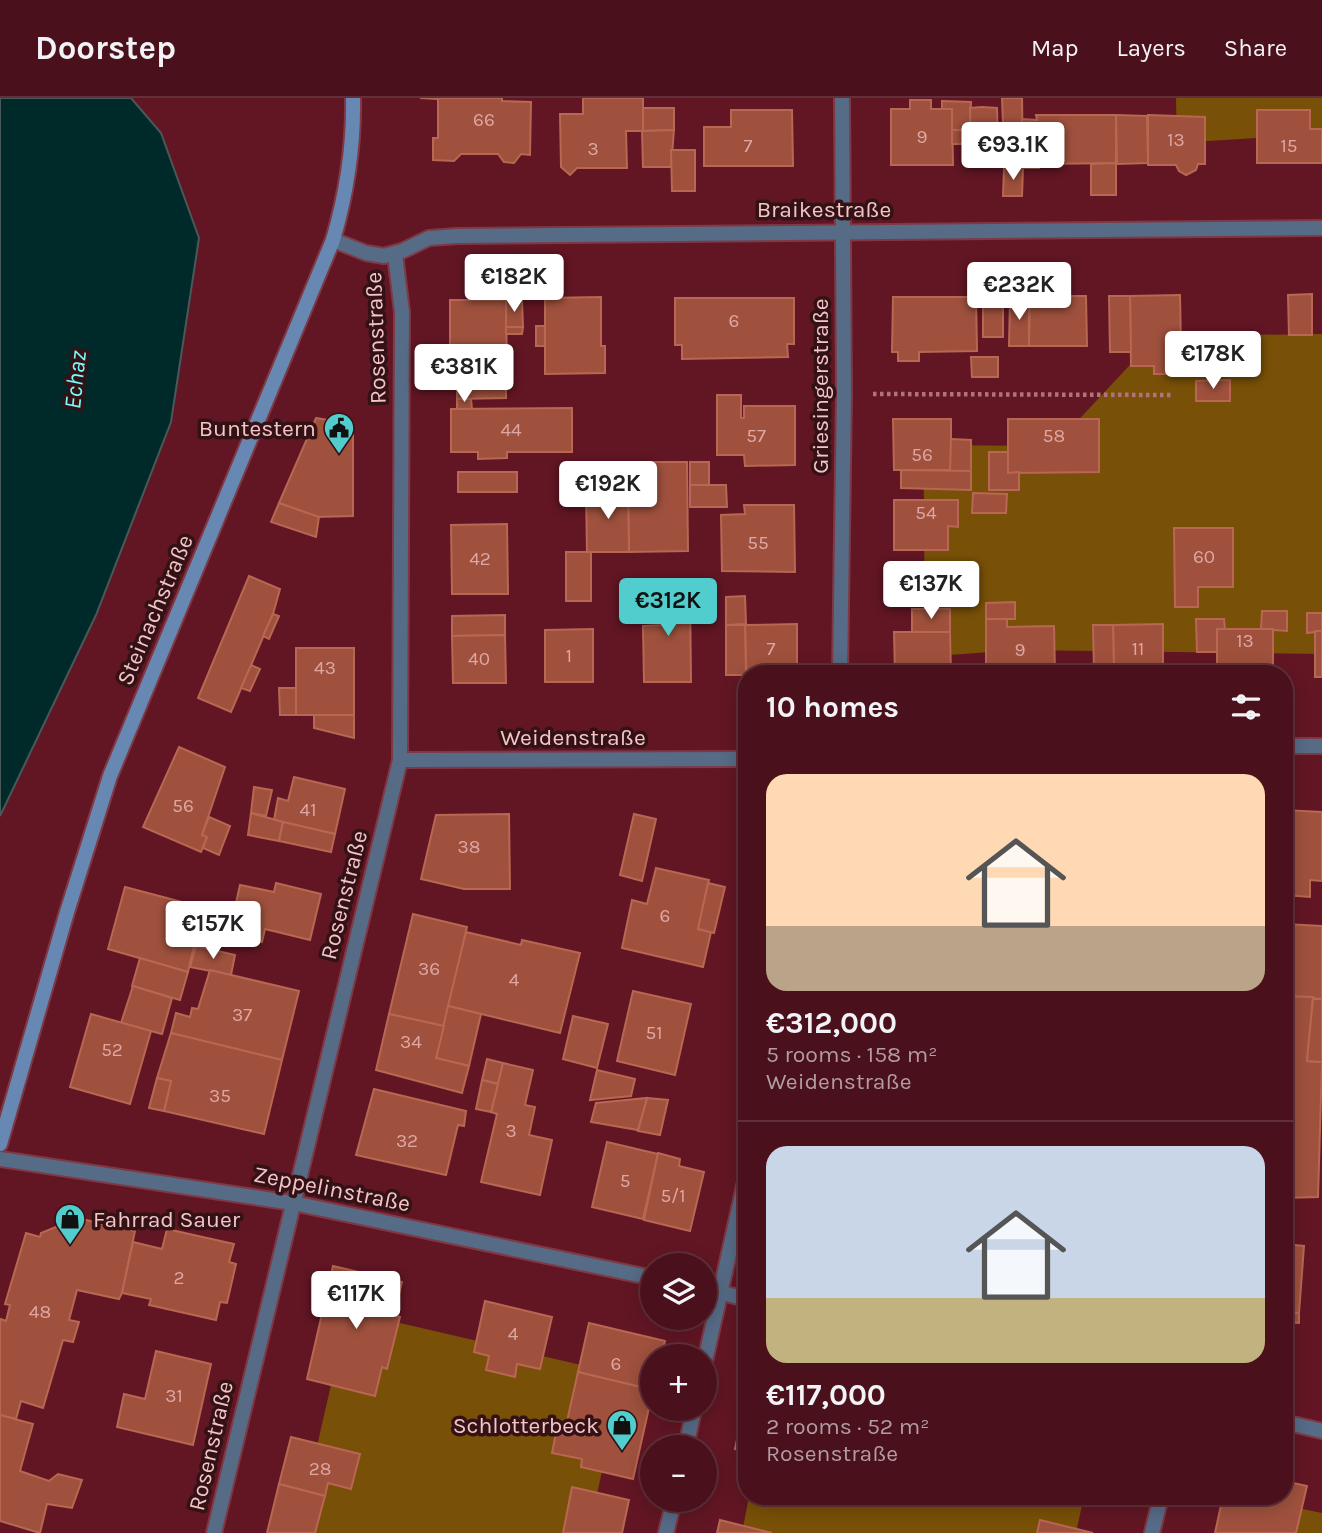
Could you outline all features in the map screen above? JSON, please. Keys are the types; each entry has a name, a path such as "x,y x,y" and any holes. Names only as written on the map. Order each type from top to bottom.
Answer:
{"main road":[{"name":"Steinachstraße","path":"0,1144 66,912 110,776 333,240 348,190 354,139 353,98"}],"street":[{"name":"Griesingerstraße","path":"840,665 844,394 842,98"},
{"name":"Braikestraße","path":"333,240 374,256 395,254 438,237 1322,228"},
{"name":"Rosenstraße","path":"214,1533 400,760 402,312 395,254"},
{"path":"1293,746 1322,746"},
{"name":"Weidenstraße","path":"400,760 738,759"},
{"name":"Zeppelinstraße","path":"0,1159 293,1203 640,1275"},
{"path":"709,1344 738,1215"},
{"path":"717,1292 738,1297"},
{"path":"1293,1424 1322,1431"},
{"path":"1152,1533 1159,1505"},
{"path":"666,1533 671,1512"}],"path":[{"path":"844,394 1172,395"}],"shaded area":[{"path":"1176,98 1322,98 1322,134 1177,143"},
{"path":"1322,334 1322,654 1019,650 922,657 925,524 922,445 1054,446 1157,336"},
{"path":"348,1311 624,1375 588,1533 297,1533"},
{"path":"747,1505 1082,1505 1076,1533 742,1533"},
{"path":"1258,1505 1283,1505 1322,1513 1322,1533 1254,1533"}],"water":[{"name":"Echaz","path":"0,98 131,98 161,133 199,238 171,422 96,615 0,816"}],"building":[{"path":"420,98 502,98 502,101 531,102 530,155 521,154 514,163 504,162 498,154 461,154 454,161 433,160 433,138 438,138 438,99"},
{"path":"583,98 643,98 643,131 626,131 627,168 577,168 570,175 561,167 560,114 583,114"},
{"path":"1002,98 1022,98 1023,168 1005,169"},
{"path":"910,100 931,100 931,109 952,109 953,165 891,165 891,109 910,109"},
{"path":"942,101 971,102 970,130 952,130 952,109 942,109"},
{"path":"643,108 674,108 674,130 643,131"},
{"path":"970,108 997,108 998,143 971,144"},
{"path":"731,110 792,110 793,166 704,166 704,127 731,127"},
{"path":"1257,110 1310,110 1310,129 1322,129 1322,163 1257,163"},
{"path":"1036,115 1116,115 1116,163 1039,164 1039,168 1023,168 1022,119 1037,120"},
{"path":"1116,115 1147,116 1148,163 1117,164"},
{"path":"1148,115 1205,117 1205,164 1198,164 1196,170 1186,175 1179,171 1176,165 1148,165"},
{"path":"674,130 671,167 643,167 642,131"},
{"path":"952,130 970,130 971,144 952,144"},
{"path":"671,150 695,150 695,191 672,191"},
{"path":"1116,163 1116,195 1091,195 1091,164"},
{"path":"1023,168 1022,196 1003,196 1004,169"},
{"path":"1312,294 1312,335 1289,335 1288,295"},
{"path":"1180,295 1181,347 1191,347 1191,374 1154,374 1154,366 1131,366 1130,296"},
{"path":"1030,296 1086,296 1087,346 1029,346"},
{"path":"1109,296 1130,296 1131,352 1110,352"},
{"path":"601,297 601,346 605,346 605,373 545,374 545,298"},
{"path":"893,297 976,297 977,351 919,352 919,361 898,361 898,352 892,352"},
{"path":"983,297 1003,297 1003,337 983,337"},
{"path":"675,298 794,298 794,344 787,344 788,357 682,359 682,345 675,345"},
{"path":"1029,298 1029,346 1009,346 1010,299"},
{"path":"450,300 506,300 507,371 450,372"},
{"path":"506,300 522,300 523,327 506,327"},
{"path":"536,326 545,326 545,346 536,346"},
{"path":"506,327 523,327 522,334 506,334"},
{"path":"971,357 998,357 998,377 972,377"},
{"path":"457,379 506,379 506,398 457,399"},
{"path":"1230,380 1230,401 1196,401 1196,381"},
{"path":"717,395 741,395 741,418 744,418 744,406 795,406 795,465 745,466 744,455 717,455"},
{"path":"457,399 471,399 472,409 457,409"},
{"path":"572,408 572,452 507,452 507,458 478,459 478,452 451,452 451,409"},
{"path":"316,418 353,424 353,516 315,517 279,503"},
{"path":"893,419 951,419 951,470 894,470"},
{"path":"1008,419 1099,419 1099,472 1008,473"},
{"path":"951,439 971,440 971,471 950,472"},
{"path":"989,452 1008,452 1008,473 1019,472 1019,490 989,490"},
{"path":"652,462 687,462 688,551 629,552 628,489 651,489"},
{"path":"690,462 709,462 709,485 690,485"},
{"path":"901,470 971,471 971,490 901,488"},
{"path":"458,472 517,472 517,492 458,492"},
{"path":"690,485 726,485 727,507 690,507"},
{"path":"586,489 628,489 629,552 587,552"},
{"path":"973,493 1007,494 1006,513 972,513"},
{"path":"894,500 958,500 958,527 948,526 948,550 894,550"},
{"path":"279,503 319,517 316,537 271,522"},
{"path":"744,505 794,505 795,572 722,571 721,515 745,514"},
{"path":"507,524 508,594 452,594 451,525"},
{"path":"1174,528 1233,528 1233,587 1198,587 1198,607 1175,607"},
{"path":"566,552 591,552 591,601 566,601"},
{"path":"902,575 940,577 938,596 901,595"},
{"path":"249,576 280,589 273,614 231,712 198,698"},
{"path":"643,593 690,593 691,682 644,682 643,626 662,625 662,614 643,614"},
{"path":"745,596 746,624 726,625 726,597"},
{"path":"1015,602 1015,619 986,619 986,603"},
{"path":"912,609 950,609 950,632 912,633"},
{"path":"1262,611 1287,611 1287,631 1261,629"},
{"path":"1307,613 1322,613 1322,631 1307,633"},
{"path":"273,614 279,616 269,639 263,636"},
{"path":"505,615 505,635 452,636 452,616"},
{"path":"986,619 1007,619 1007,627 1054,626 1055,665 986,665"},
{"path":"1196,619 1224,619 1225,629 1217,629 1217,652 1197,652"},
{"path":"797,624 797,665 746,665 745,625"},
{"path":"1163,624 1163,665 1114,665 1113,625"},
{"path":"726,625 745,625 746,665 738,665 738,675 726,675"},
{"path":"1093,625 1113,625 1114,665 1094,665"},
{"path":"593,629 593,682 545,682 545,630"},
{"path":"1217,629 1273,629 1273,665 1217,665"},
{"path":"1315,631 1322,631 1322,677 1315,677"},
{"path":"894,632 950,632 951,665 895,665"},
{"path":"505,635 506,683 453,683 452,636"},
{"path":"296,648 354,648 354,715 296,715"},
{"path":"251,665 260,669 250,691 241,688"},
{"path":"279,688 296,688 296,715 280,715"},
{"path":"314,715 354,715 354,738 314,728"},
{"path":"179,747 225,767 202,835 207,837 201,852 143,827"},
{"path":"294,777 345,789 335,834 274,820 278,798 288,801"},
{"path":"254,787 272,790 266,816 251,813"},
{"path":"1293,810 1322,812 1322,881 1310,880 1310,897 1293,896"},
{"path":"251,813 283,822 279,841 248,835"},
{"path":"509,814 510,889 464,889 421,879 436,815"},
{"path":"634,814 656,819 642,881 620,875"},
{"path":"209,817 230,826 219,855 203,848 207,837 202,835"},
{"path":"283,822 335,834 331,852 279,841"},
{"path":"656,868 709,880 698,929 711,932 703,967 622,948 632,900 647,904"},
{"path":"276,883 321,894 310,940 265,929 262,942 229,934 240,885 274,892"},
{"path":"708,883 725,887 714,933 698,929"},
{"path":"125,887 182,902 173,931 196,937 188,972 108,949"},
{"path":"413,914 467,927 444,1026 389,1014"},
{"path":"1293,924 1322,926 1322,999 1293,997"},
{"path":"466,932 521,945 522,940 580,953 560,1033 448,1006"},
{"path":"196,946 235,955 231,975 190,967"},
{"path":"140,958 188,972 180,1000 132,986"},
{"path":"210,970 299,991 282,1060 171,1033 176,1013 190,1017 192,1008 198,1009"},
{"path":"133,986 172,998 162,1034 121,1023"},
{"path":"633,991 691,1004 675,1075 617,1061"},
{"path":"1293,996 1313,997 1307,1061 1322,1062 1318,1197 1293,1198"},
{"path":"1313,999 1322,999 1322,1062 1307,1061"},
{"path":"448,1006 481,1014 469,1066 436,1058"},
{"path":"91,1014 151,1031 130,1104 70,1087"},
{"path":"389,1014 444,1026 436,1058 469,1066 462,1093 376,1070"},
{"path":"573,1016 608,1024 597,1068 563,1059"},
{"path":"171,1033 282,1060 264,1134 164,1111 171,1081 157,1078"},
{"path":"487,1059 503,1063 498,1084 482,1080"},
{"path":"503,1063 533,1070 525,1105 535,1107 529,1135 552,1140 540,1195 481,1182 497,1114 491,1112"},
{"path":"597,1070 635,1079 631,1096 590,1100"},
{"path":"157,1078 171,1081 164,1111 149,1108"},
{"path":"482,1080 498,1084 491,1112 476,1109"},
{"path":"374,1089 466,1111 464,1126 458,1125 446,1175 356,1155"},
{"path":"647,1098 668,1100 660,1135 638,1131"},
{"path":"647,1098 638,1130 591,1122 596,1103"},
{"path":"607,1142 658,1154 643,1219 592,1207"},
{"path":"658,1153 680,1159 679,1166 704,1172 690,1231 644,1220"},
{"path":"64,1215 135,1231 122,1293 119,1299 77,1290 69,1320 79,1322 73,1342 63,1340 43,1408 21,1401 16,1419 0,1415 0,1322 1,1319 6,1321 10,1305 5,1304 26,1233 40,1237 41,1233 61,1225"},
{"path":"167,1229 234,1244 229,1262 236,1264 227,1303 220,1302 216,1320 149,1305 151,1299 122,1293 133,1242 162,1249"},
{"path":"1293,1245 1304,1246 1299,1313 1293,1313"},
{"path":"333,1266 402,1282 394,1315 400,1317 387,1369 382,1367 375,1396 307,1379"},
{"path":"485,1301 552,1317 540,1369 517,1364 515,1377 486,1370 489,1356 474,1352"},
{"path":"1293,1313 1299,1313 1299,1323 1293,1323"},
{"path":"589,1323 665,1341 664,1344 640,1344 640,1387 578,1372"},
{"path":"156,1351 211,1364 193,1445 117,1427 124,1394 145,1399"},
{"path":"578,1372 640,1387 640,1421 646,1421 643,1435 640,1435 633,1479 581,1467 582,1459 552,1453 557,1428 565,1430"},
{"path":"0,1415 33,1424 20,1471 49,1481 58,1474 82,1480 72,1508 47,1504 40,1533 0,1521"},
{"path":"291,1437 360,1454 351,1489 328,1483 325,1496 279,1484"},
{"path":"1293,1483 1307,1486 1296,1533 1215,1533 1221,1505 1293,1505"},
{"path":"279,1484 325,1496 315,1533 267,1533"},
{"path":"572,1487 629,1500 622,1533 563,1533"},
{"path":"720,1520 772,1533 717,1533"},
{"path":"1040,1520 1093,1533 1037,1533"}],"place":[{"name":"Buntestern","path":"339,455"},
{"name":"Fahrrad Sauer","path":"70,1246"},
{"name":"Schlotterbeck","path":"622,1452"}]}
